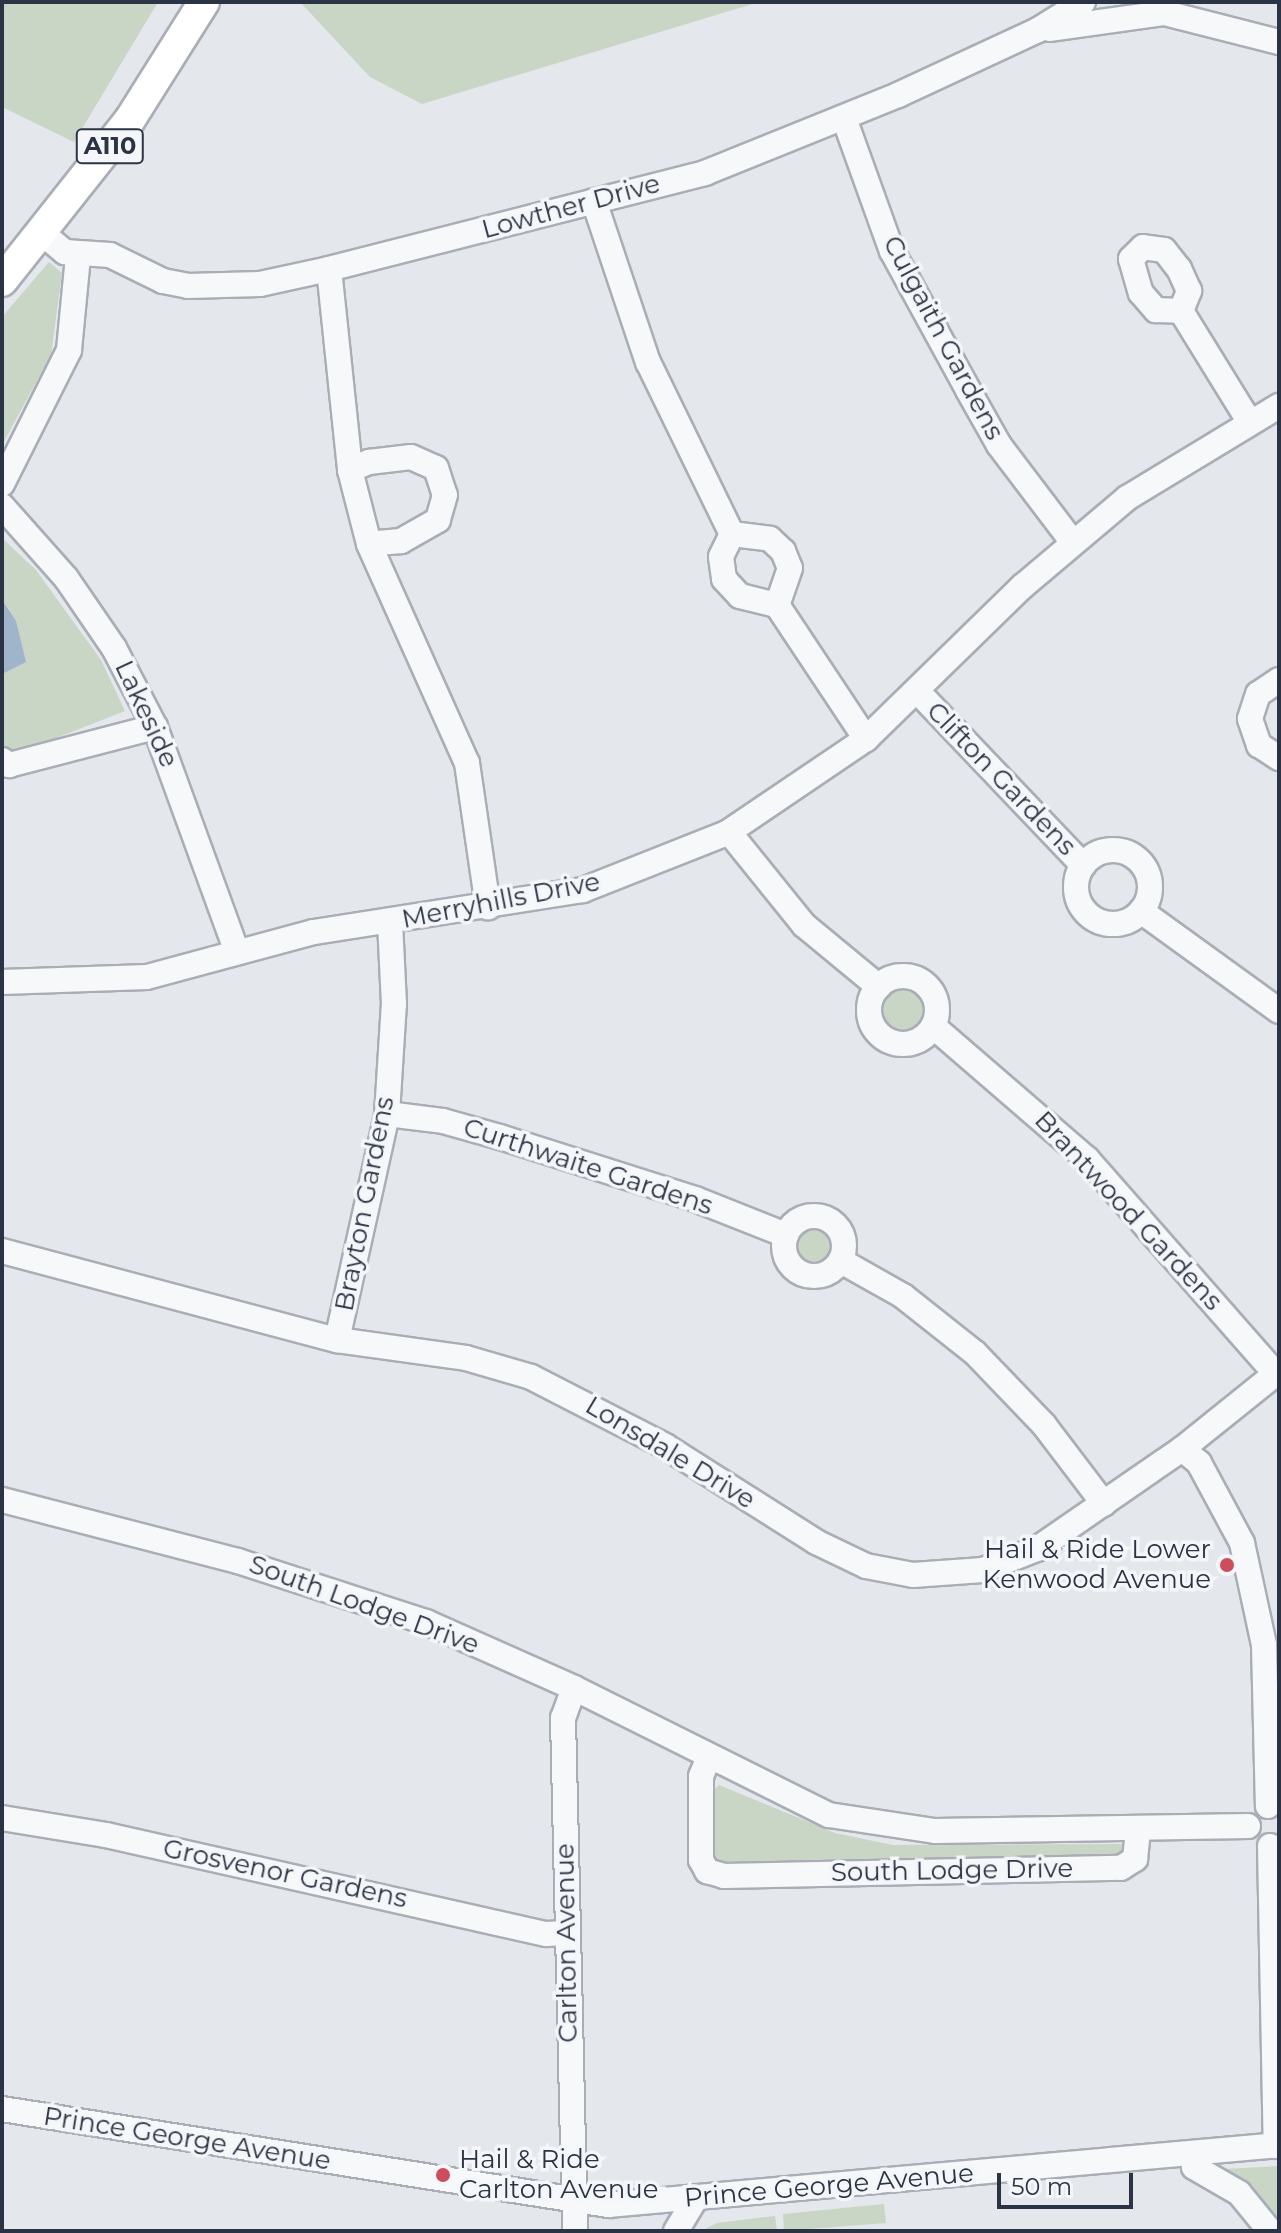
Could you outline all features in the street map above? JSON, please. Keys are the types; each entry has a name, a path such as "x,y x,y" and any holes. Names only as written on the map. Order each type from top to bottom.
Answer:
{"main road":[{"name":"A110","path":"2,281 129,121 204,2"}],"street":[{"name":"Lowther Drive","path":"42,233 78,256 110,255 163,281 188,286 260,284 329,269 705,173 844,118 1038,30 1083,2"},
{"path":"1038,30 1163,8 1279,42"},
{"name":"Culgaith Gardens","path":"844,118 892,251 999,445 1072,541"},
{"path":"594,201 648,362 732,534"},
{"path":"2,484 69,350 78,256"},
{"path":"329,269 350,470 369,544 467,763 488,907"},
{"path":"1181,311 1249,421"},
{"name":"Merryhills Drive","path":"2,982 147,977 314,932 583,890 729,832 866,739 919,693 1072,541 1138,490 1249,421 1279,406"},
{"path":"350,470 369,462 411,457 436,468 445,495 438,520 401,541 369,544"},
{"name":"Lakeside","path":"2,506 66,578 114,648 155,727 237,952"},
{"path":"732,534 721,557 724,579 740,596 777,605 866,739"},
{"path":"732,534 770,539 783,551 790,568 777,605"},
{"path":"1279,680 1258,694 1250,719 1259,745 1279,758"},
{"name":"Clifton Gardens","path":"919,693 1083,865"},
{"path":"2,760 9,765 155,727"},
{"path":"729,832 804,925 879,987"},
{"name":"Clifton Gardens","path":"1114,849 1136,858 1149,877 1147,901 1141,911 1119,923 1095,919 1085,911 1076,889 1083,865 1114,849"},
{"path":"1141,911 1279,1011"},
{"name":"Brayton Gardens","path":"337,1340 387,1114 394,1004 390,922"},
{"path":"909,976 928,986 937,1005 934,1027 917,1042 883,1038 870,1019 879,987 909,976"},
{"name":"Brantwood Gardens","path":"934,1027 1087,1159 1278,1373"},
{"name":"Curthwaite Gardens","path":"387,1114 443,1121 500,1137 695,1199 786,1235"},
{"path":"823,1217 843,1235 841,1261 828,1274 801,1273 788,1261 786,1235 797,1221 823,1217"},
{"name":"Lonsdale Drive","path":"2,1251 337,1340 466,1358 531,1377 589,1403 816,1542 866,1566 913,1575 983,1570 1037,1549 1182,1449 1278,1373"},
{"path":"841,1261 903,1296 975,1353 1044,1425 1104,1504"},
{"path":"1182,1449 1199,1463 1242,1543 1264,1645 1274,1807 1254,1812 1248,1826 1255,1841 1274,1844 1278,2146"},
{"name":"South Lodge Drive","path":"2,1500 238,1561 411,1617 574,1688 708,1759 829,1815 935,1831 1248,1826"},
{"name":"Carlton Avenue","path":"574,1688 563,1718 575,2231"},
{"name":"South Lodge Drive","path":"708,1759 701,1776 701,1860 707,1871 724,1876 1121,1868 1135,1859 1138,1828"},
{"name":"Grosvenor Gardens","path":"2,1818 106,1835 546,1934 567,1933"},
{"name":"Prince George Avenue","path":"2,2109 573,2201 622,2205 1278,2146"},
{"path":"1192,2153 1194,2167 1239,2193 1270,2231"},
{"path":"676,2231 696,2198"}],"green space":[{"path":"2,2 158,2 74,142 2,107"},
{"path":"300,2 759,2 422,104 370,77"},
{"path":"49,262 62,273 51,355 2,445 2,317"},
{"path":"2,538 36,570 101,660 125,711 8,757 2,753"},
{"path":"903,987 920,993 926,1010 920,1027 903,1033 886,1027 880,1010 886,993"},
{"path":"815,1225 829,1231 835,1245 829,1259 815,1265 801,1259 795,1245 801,1231"},
{"path":"719,1785 835,1833 893,1845 1123,1844 1129,1848 1117,1859 725,1869 708,1850 708,1795"},
{"path":"1279,2166 1279,2229 1252,2191 1224,2169"},
{"path":"884,2204 886,2223 784,2231 783,2214"},
{"path":"775,2216 777,2231 701,2231 717,2223"}],"water":[{"path":"2,600 16,621 26,662 2,674"}],"place":[{"name":"Hail & Ride Lower Kenwood Avenue","path":"1227,1565"},
{"name":"Hail & Ride Carlton Avenue","path":"443,2175"}]}
